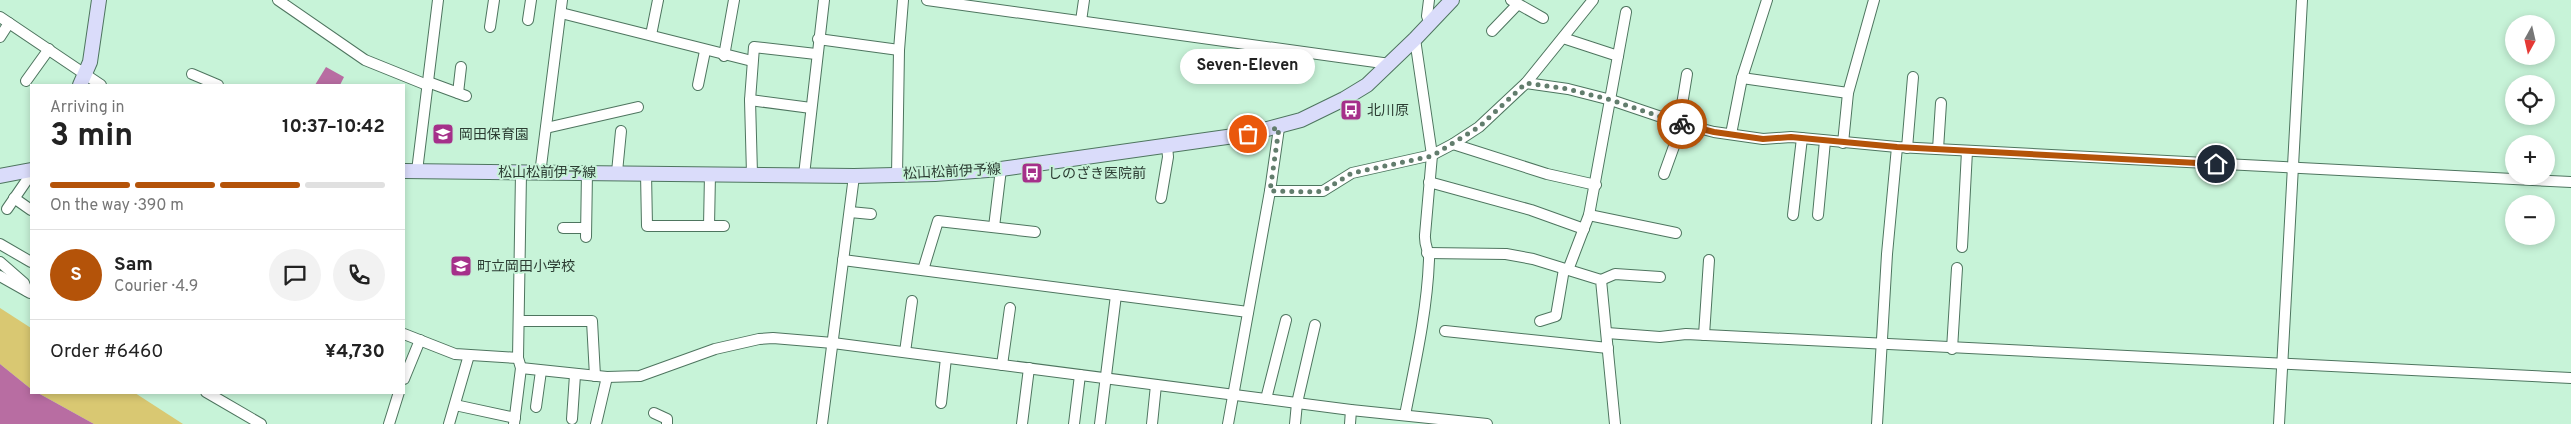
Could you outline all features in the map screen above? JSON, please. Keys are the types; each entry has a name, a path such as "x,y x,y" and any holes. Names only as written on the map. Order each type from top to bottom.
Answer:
{"main road":[{"path":"83,80 90,62 99,0"},
{"name":"松山松前伊予線","path":"410,171 521,174 617,172 897,175 1001,169 1279,128 1322,111 1344,100 1366,85 1390,64 1452,0"},
{"path":"0,176 30,170"}],"street":[{"path":"278,0 365,60 427,84 462,95 461,67"},
{"path":"410,171 427,84 438,0"},
{"path":"490,27 494,0"},
{"path":"528,20 531,0"},
{"path":"540,174 562,0"},
{"path":"651,35 658,0"},
{"path":"724,56 734,0"},
{"path":"804,175 816,54 824,0"},
{"path":"897,175 898,50 903,0"},
{"path":"927,0 1390,64"},
{"path":"1080,21 1084,0"},
{"path":"1429,0 1427,16 1430,24"},
{"path":"1270,191 1323,191 1352,173 1432,156 1454,144 1479,127 1526,83 1593,0"},
{"path":"1731,134 1742,78 1767,0"},
{"path":"1844,143 1848,93 1874,0"},
{"path":"2279,424 2302,0"},
{"path":"1492,31 1514,2 1543,18"},
{"path":"1540,321 1556,316 1566,270 1589,215 1596,185 1626,12"},
{"path":"561,13 651,35 724,56 752,61"},
{"path":"0,17 48,49 83,80 97,84"},
{"path":"0,37 9,23"},
{"path":"1564,38 1618,56"},
{"path":"818,39 898,50"},
{"path":"1410,418 1428,287 1430,257 1424,246 1432,156 1415,39"},
{"path":"752,174 750,100 754,47 816,54"},
{"path":"26,81 48,49"},
{"path":"698,85 705,51"},
{"path":"192,74 216,84"},
{"path":"1664,174 1680,124 1687,74"},
{"path":"1877,424 1882,344 1902,148 1913,77"},
{"path":"1742,78 1848,93"},
{"path":"1526,83 1568,89 1611,100 1680,124 1763,139 1802,138 1902,148 2571,182"},
{"path":"750,100 811,108"},
{"path":"1938,149 1941,103"},
{"path":"546,128 638,107"},
{"path":"1228,424 1270,191 1279,128"},
{"path":"617,172 621,131"},
{"path":"1793,214 1802,138"},
{"path":"1818,215 1825,141"},
{"path":"1454,144 1547,174 1596,185"},
{"path":"1161,198 1168,158 1167,146"},
{"path":"1962,247 1966,151"},
{"path":"994,228 1001,169"},
{"path":"563,228 586,232 587,172"},
{"path":"646,173 646,226 724,226"},
{"path":"455,405 514,421 519,363 521,174"},
{"path":"709,226 710,174"},
{"path":"7,209 30,175"},
{"path":"822,424 854,176"},
{"path":"1429,182 1531,210 1584,229"},
{"path":"14,198 30,209"},
{"path":"850,212 871,214"},
{"path":"1589,215 1676,233"},
{"path":"923,270 938,221 1035,232"},
{"path":"0,244 30,261"},
{"path":"1428,253 1506,254 1601,280 1615,274 1660,277"},
{"path":"843,260 1248,312"},
{"path":"1704,335 1709,260"},
{"path":"0,262 24,283 29,293"},
{"path":"1952,349 1956,268"},
{"path":"0,276 29,293"},
{"path":"1601,280 1614,424"},
{"path":"1100,424 1116,295"},
{"path":"906,352 912,301"},
{"path":"1002,365 1010,308"},
{"path":"1266,399 1286,320"},
{"path":"520,322 592,321 595,376"},
{"path":"1295,424 1296,403 1315,324"},
{"path":"1445,331 1608,348"},
{"path":"1607,333 1660,336 1704,335 1952,349 2571,378"},
{"path":"405,334 455,354 519,363 541,371 606,377 640,376 715,349 759,339 773,338 906,352 1410,418 1487,424"},
{"path":"405,376 420,340"},
{"path":"449,424 469,355"},
{"path":"941,404 946,358"},
{"path":"1022,424 1029,368"},
{"path":"536,407 541,371"},
{"path":"572,418 575,375"},
{"path":"1074,424 1080,375"},
{"path":"596,424 606,377"},
{"path":"1152,424 1156,385"},
{"path":"209,394 261,424"},
{"path":"393,423 399,394"},
{"path":"1350,424 1351,410"},
{"path":"654,413 667,419 667,424"}],"shaded area":[{"path":"326,67 344,77 340,84 316,84"},
{"path":"0,308 30,327 30,388 0,364"},
{"path":"0,364 30,388 30,394 40,394 94,424 0,424"},
{"path":"40,394 137,394 183,424 94,424"}],"way so far":[{"path":"1248,134 1279,128 1270,191 1316,192 1323,191 1352,173 1400,161 1432,156 1479,127 1526,83 1568,89 1611,100 1682,124"}],"place":[{"name":"北川原","path":"1351,110"},
{"name":"岡田保育園","path":"443,134"},
{"name":"Seven-Eleven","path":"1248,134"},
{"name":"しのざき医院前","path":"1032,173"},
{"name":"町立岡田小学校","path":"461,266"}],"route":[{"path":"1682,124 1714,132 1763,139 1791,137 1897,147 2216,164"}]}
